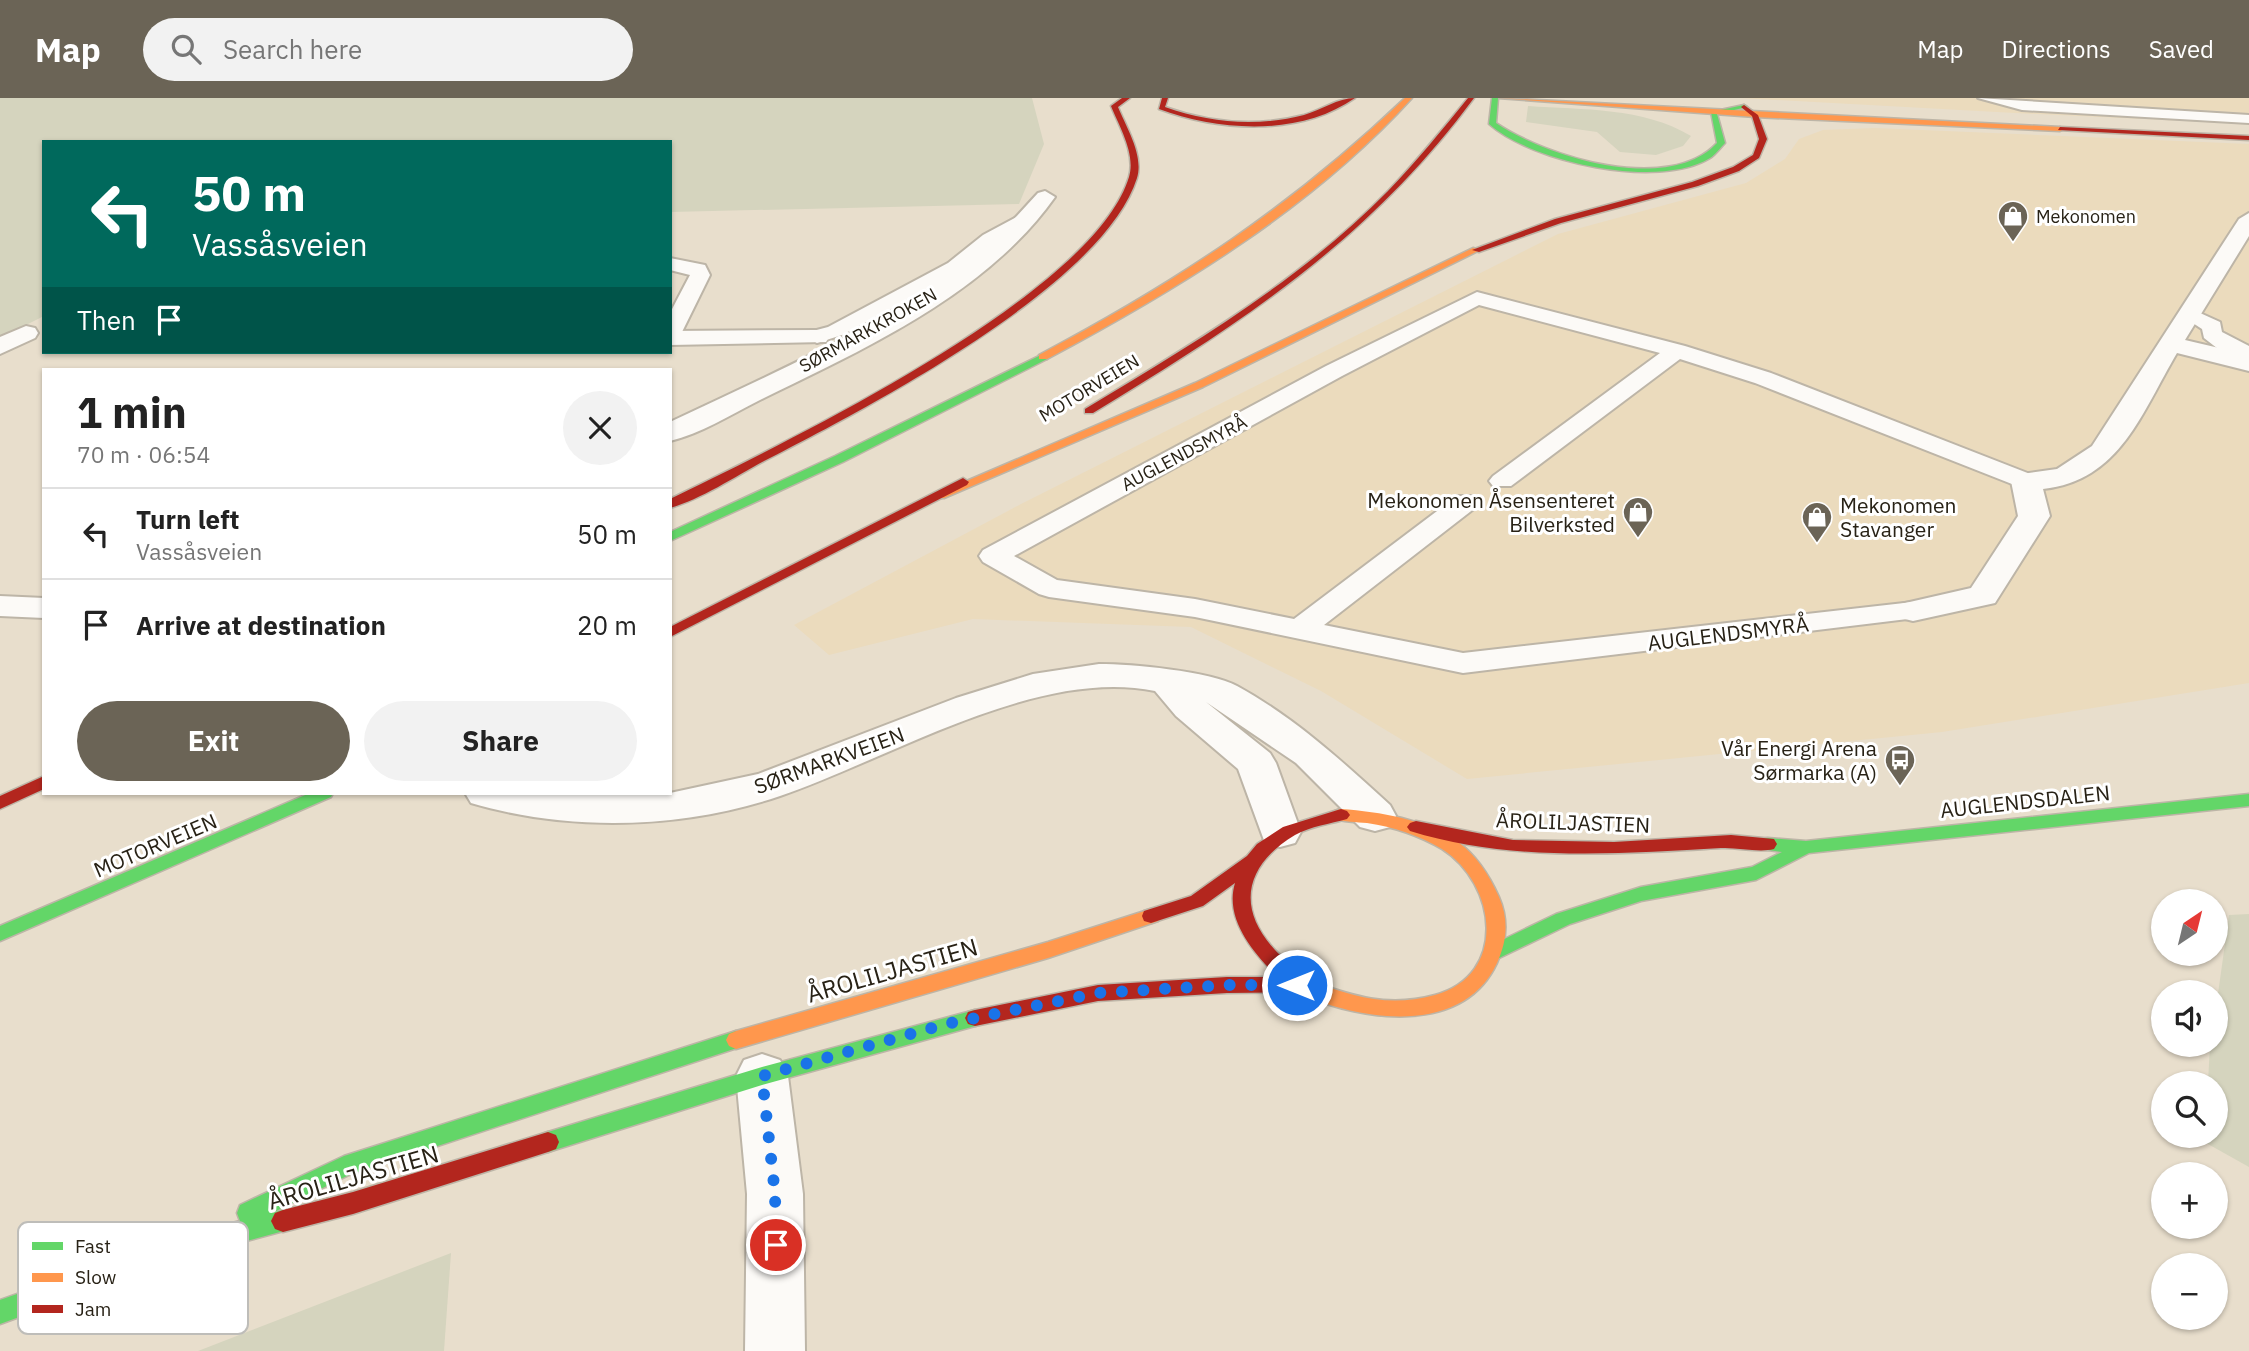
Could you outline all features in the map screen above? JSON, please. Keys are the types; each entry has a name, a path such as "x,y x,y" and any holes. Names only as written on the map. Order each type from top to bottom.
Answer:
{"main road":[{"path":"672,503 814,432 925,368 1000,319 1059,274 1105,229 1127,197 1133,179 1133,164 1114,106 1126,98"},
{"path":"1165,98 1161,108 1168,111 1237,122 1307,117 1329,110 1352,98"},
{"path":"672,536 799,479 1019,370 1171,284 1312,189 1375,134 1409,98"},
{"name":"MOTORVEIEN","path":"672,632 940,495 1074,419 1253,305 1340,239 1416,170 1441,142 1471,98"},
{"path":"1713,113 1721,143 1711,155 1701,160 1667,166 1611,166 1549,156 1510,141 1492,124 1498,98 1713,113 1749,111 2249,130"},
{"path":"1611,98 1749,111 2249,138"},
{"path":"940,495 1199,385 1489,244 1558,221 1721,176 1756,156 1763,139 1749,111"},
{"path":"0,805 42,783"},
{"path":"0,805 42,792"},
{"name":"MOTORVEIEN","path":"0,934 321,795"},
{"name":"AUGLENDSDALEN","path":"1731,841 1806,847 2249,800"},
{"path":"1341,815 1375,816 1416,827 1455,849 1483,880 1498,916 1495,952 1474,982 1437,1003 1391,1011 1342,1004 1297,985 1263,957 1245,925 1241,892 1250,862 1280,832 1308,820 1341,815"},
{"name":"ÅROLILJASTIEN","path":"1416,827 1513,846 1614,848 1731,841"},
{"name":"AUGLENDSDALEN","path":"1495,952 1563,919 1641,894 1756,873 1806,847"},
{"name":"ÅROLILJASTIEN","path":"229,1222 344,1166 788,1023 1048,950 1197,901 1250,862"},
{"name":"ÅROLILJASTIEN","path":"248,1230 353,1202 762,1076 946,1024 1098,993 1227,985 1297,985"},
{"path":"0,1312 18,1306"}],"street":[{"name":"SØRMARKKROKEN","path":"672,432 870,333 930,297 991,253 1036,206"},
{"name":"AUGLENDSMYRÅ","path":"1913,611 1983,596 2034,516 2026,481 2062,478 2084,470 2103,452 2249,219"},
{"path":"0,347 26,333"},
{"path":"672,336 817,337"},
{"path":"2169,344 2249,363"},
{"name":"SØRMARKVEIEN","path":"497,795 561,806 612,808 678,805 766,786 969,707 1046,682 1099,675 1138,676 1222,693 1310,754 1375,816"},
{"path":"1167,682 1189,707 1255,763 1280,832"},
{"path":"762,1076 775,1194 775,1351"}],"lane":[{"path":"1985,98 2022,106 2249,119"},
{"path":"817,337 835,331 955,267 1036,206"},
{"path":"672,262 680,244"},
{"path":"672,264 698,269 700,275 672,332"},
{"name":"AUGLENDSMYRÅ","path":"1913,611 1463,663 1195,608 1049,588 993,556 1322,378 1478,298 1677,351 1763,378 2026,481"},
{"path":"2189,314 2213,326 2211,334 2215,339 2249,353"},
{"path":"1502,481 1677,351"},
{"path":"1302,628 1466,502"}],"shaded area":[{"path":"1739,98 2249,98 2249,124 2015,113"},
{"path":"1875,128 2249,144 2249,683 1942,732 1467,779 1321,691 1191,627 973,619 829,655 794,625 1021,504 1558,234 1746,183 1785,159 1799,139 1823,130"}],"green space":[{"path":"0,98 1032,98 1044,144 1019,204 672,212 672,140 42,140 42,317 0,338"},
{"path":"1528,106 1633,115 1653,120 1691,136 1683,146 1656,155 1620,152 1597,132 1526,122"},
{"path":"2249,914 2249,1167 2215,1148 2228,1148 2228,1071 2209,1071 2209,1057 2228,1057 2228,980 2220,980 2222,966 2228,966 2229,915"},
{"path":"451,1253 444,1351 198,1351 248,1334 248,1332"}],"traffic: fast":[{"path":"1495,98 1492,124 1511,137 1564,158 1626,169 1656,170 1683,166 1705,158 1721,143 1713,113 1744,107"},
{"path":"672,536 839,459 1043,357"},
{"path":"0,934 320,795"},
{"path":"1768,844 1806,847 2249,800"},
{"path":"1495,952 1563,919 1641,894 1756,873 1806,847"},
{"path":"548,1142 762,1076 975,1018"},
{"path":"248,1213 344,1166 736,1040"},
{"path":"248,1230 283,1221"},
{"path":"0,1312 18,1306"}],"traffic: slow":[{"path":"1043,357 1143,302 1237,242 1325,175 1409,98"},
{"path":"1501,98 1755,115 2060,129"},
{"path":"940,495 1199,385 1476,250"},
{"path":"1310,989 1359,1006 1387,1009 1415,1008 1441,1002 1464,991 1483,973 1496,943 1497,931 1492,902 1482,880 1468,861 1432,835 1410,827 1341,815"},
{"path":"736,1040 1048,950 1151,916"}],"traffic: jam":[{"path":"672,503 856,408 932,364 1004,317 1065,269 1111,221 1133,177 1131,150 1114,106 1127,98"},
{"path":"1165,98 1161,108 1184,116 1233,124 1258,124 1307,116 1352,98"},
{"path":"1089,411 1196,345 1297,275 1389,194 1431,149 1471,98"},
{"path":"1476,250 1558,221 1695,184 1736,169 1756,156 1763,139 1755,115 1744,107"},
{"path":"2060,129 2249,138"},
{"path":"672,632 963,482"},
{"path":"0,803 42,783"},
{"path":"1310,989 1268,955 1253,934 1244,913 1241,891 1247,869 1263,849 1295,828 1341,815"},
{"path":"1416,827 1513,846 1614,848 1731,841 1768,844"},
{"path":"1151,916 1197,901 1250,862"},
{"path":"975,1018 1098,993 1227,985 1297,985"},
{"path":"283,1221 353,1203 548,1142"}],"place":[{"name":"Mekonomen","path":"2013,243"},
{"name":"Mekonomen Åsensenteret Bilverksted","path":"1638,539"},
{"name":"Mekonomen Stavanger","path":"1817,544"},
{"name":"Vår Energi Arena Sørmarka (A)","path":"1900,787"}],"route":[{"path":"776,1245 775,1194 762,1076 946,1024 1098,993 1227,985 1297,985"}]}
